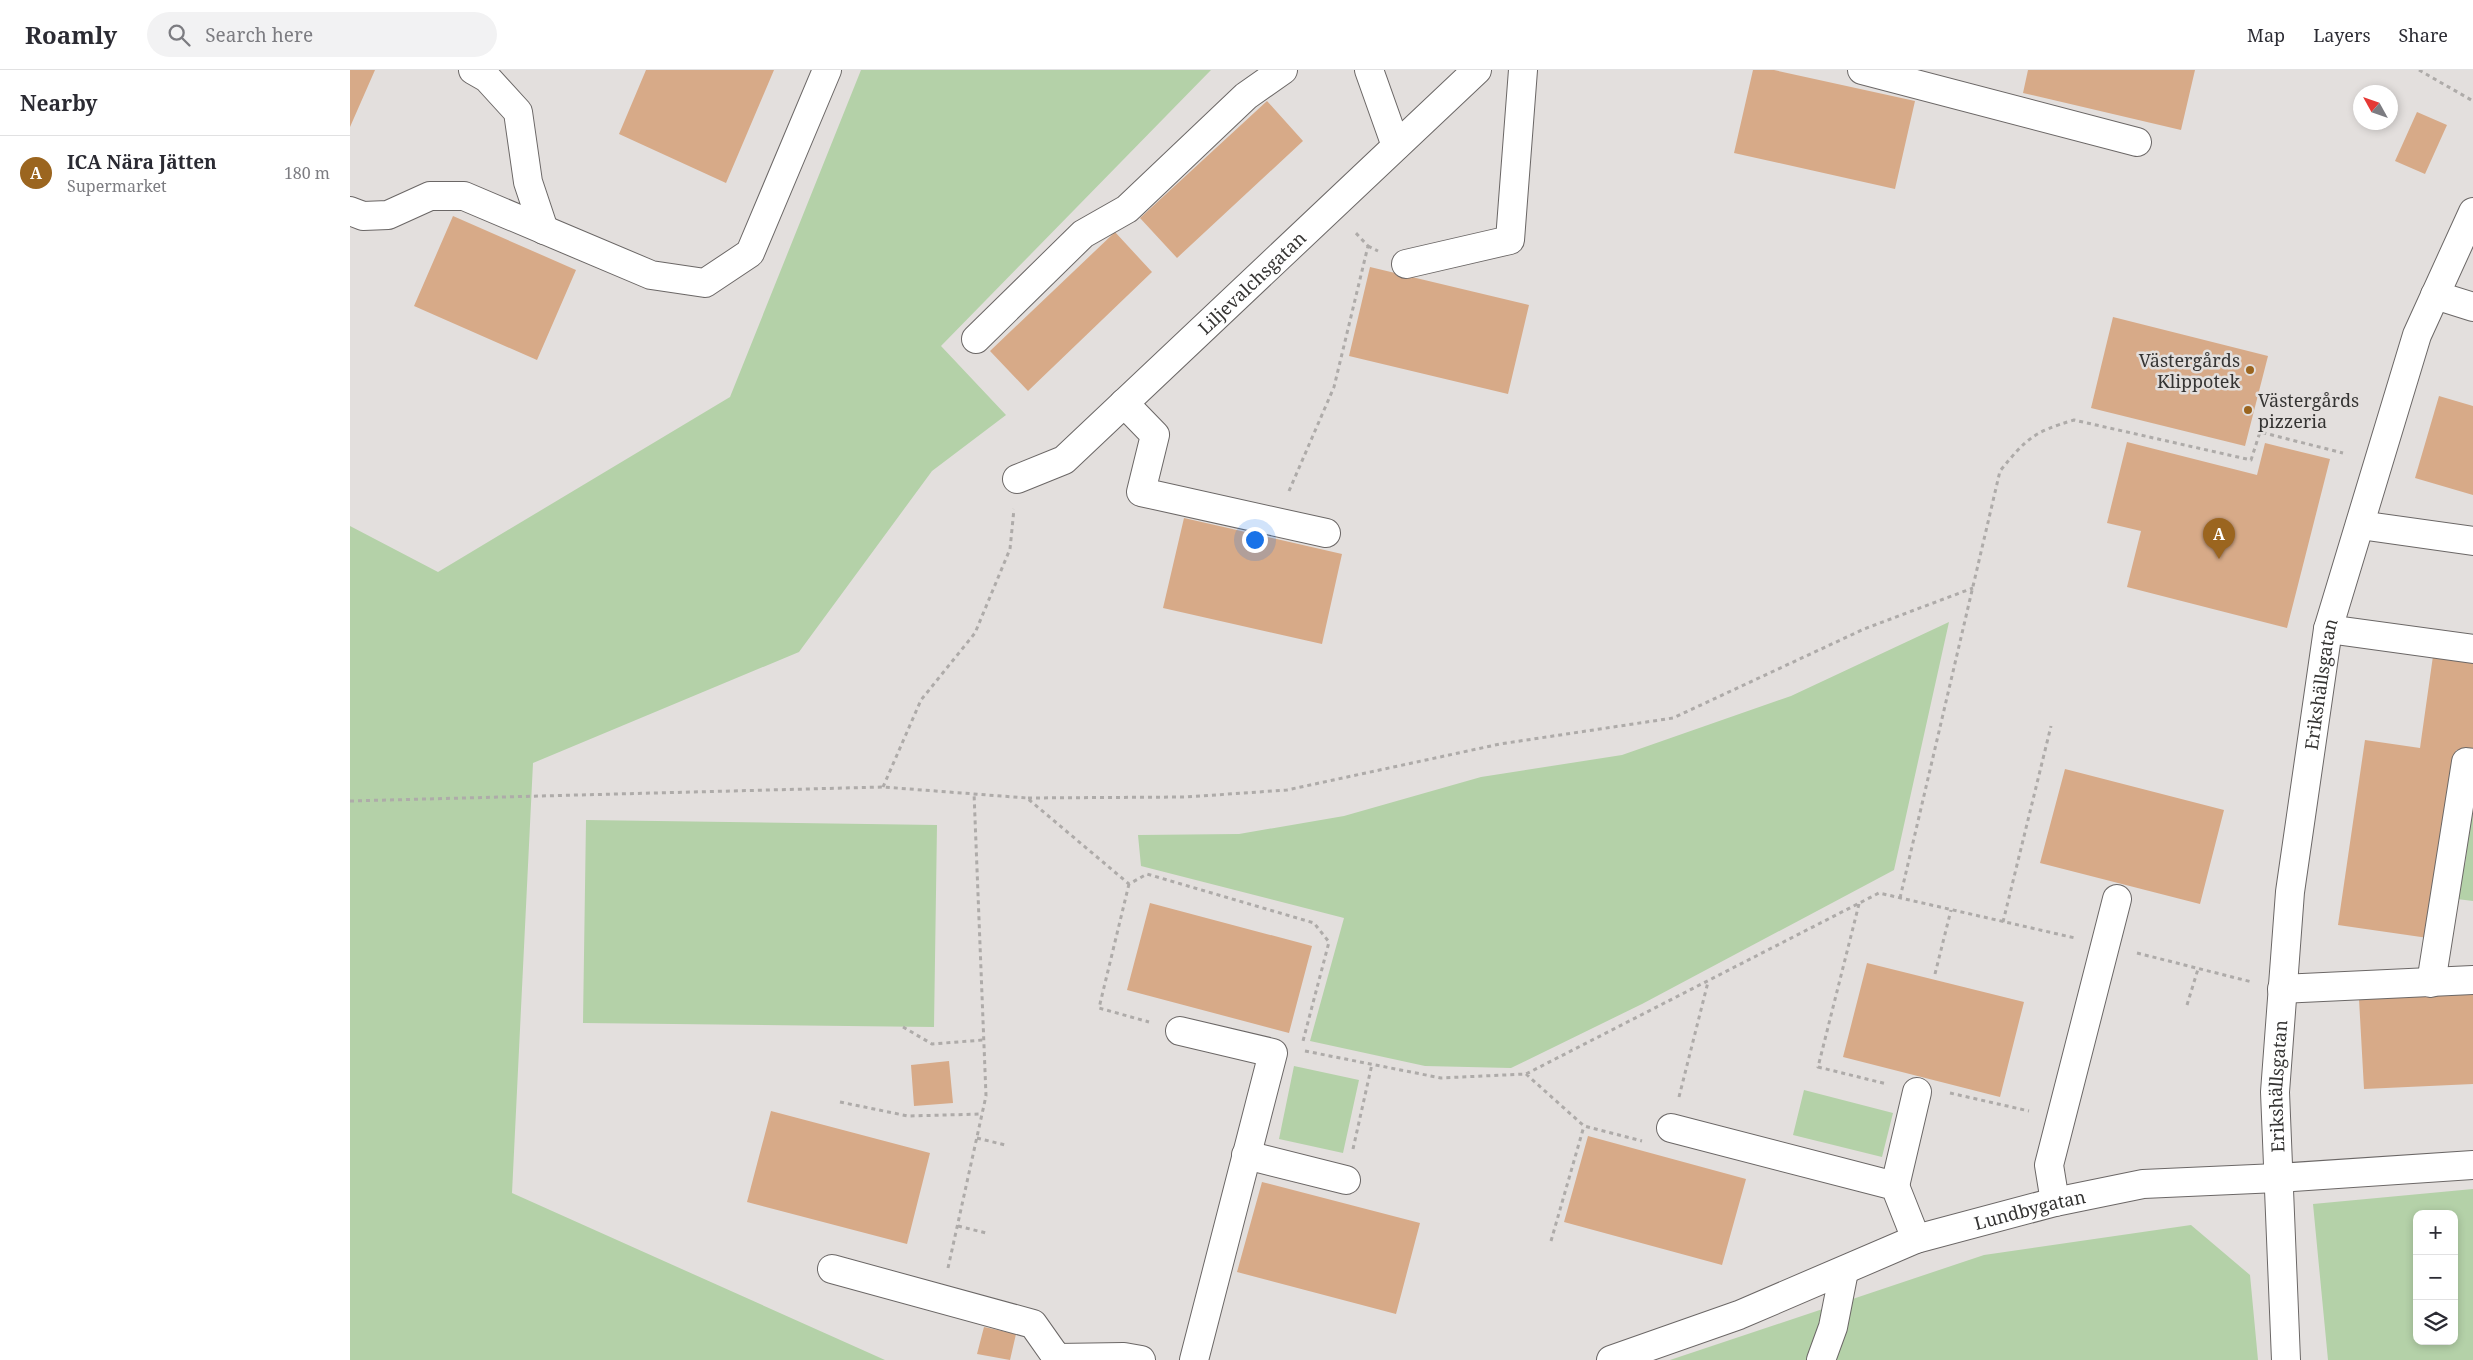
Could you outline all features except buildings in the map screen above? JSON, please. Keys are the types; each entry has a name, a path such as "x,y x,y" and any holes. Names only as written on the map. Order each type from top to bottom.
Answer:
{"street":[{"path":"473,70 487,78 518,112 528,182 544,230"},
{"path":"350,211 363,216 388,215 430,196 464,196 651,275 705,283 750,253 827,70"},
{"path":"976,339 1083,234 1127,209 1246,96 1283,70"},
{"path":"1369,70 1396,146"},
{"name":"Liljevalchsgatan","path":"1017,479 1064,460 1477,70"},
{"path":"1406,264 1510,240 1523,70"},
{"path":"1862,70 2136,142"},
{"name":"Erikshällsgatan","path":"2286,1360 2277,1178 2275,1092 2290,892 2328,629 2417,335 2473,212"},
{"path":"2435,295 2473,307"},
{"path":"1124,403 1155,435 1141,492 1326,533"},
{"path":"2360,525 2473,541"},
{"path":"2328,629 2473,649"},
{"path":"2431,982 2466,762 2473,763"},
{"path":"2055,1202 2049,1165 2117,899"},
{"path":"2282,989 2473,980"},
{"path":"1180,1031 1273,1053 1194,1360"},
{"path":"1916,1239 1896,1186 1917,1092"},
{"path":"1671,1128 1896,1186"},
{"path":"1246,1155 1346,1180"},
{"name":"Lundbygatan","path":"1611,1360 1739,1315 1916,1239 2055,1202 2143,1184 2277,1178 2473,1165"},
{"path":"832,1269 1033,1324 1057,1358 1124,1356 1141,1360"},
{"path":"1821,1360 1833,1328 1844,1271"}],"path":[{"path":"2419,70 2473,101"},
{"path":"1276,522 1334,387 1368,246 1331,208"},
{"path":"1900,898 2000,472 2022,444 2046,428 2074,420 2251,460 2260,432 2343,453"},
{"path":"883,787 921,700 975,633 1010,549 1017,479"},
{"path":"350,801 883,787 1027,798 1186,797 1288,790 1500,744 1673,718 1864,629 1973,588"},
{"path":"2002,922 2051,726"},
{"path":"941,1299 986,1096 974,793"},
{"path":"1027,798 1129,884"},
{"path":"1180,1031 1099,1008 1129,884 1147,874 1314,923 1329,942 1301,1050 1441,1078 1526,1074 1879,893 2106,945 2282,989"},
{"path":"1859,903 1818,1066 1917,1092 1937,1090 2060,1119"},
{"path":"1935,974 1951,910"},
{"path":"2187,1005 2198,969"},
{"path":"1526,1074 1584,1126 1649,1143 1671,1128 1708,981"},
{"path":"903,1027 932,1044 983,1040"},
{"path":"1346,1180 1372,1064"},
{"path":"840,1102 908,1116 982,1114"},
{"path":"1551,1241 1584,1126"},
{"path":"977,1138 1005,1145"},
{"path":"958,1226 986,1233"}],"green space":[{"path":"861,70 1211,70 941,346 1006,415 932,471 799,652 533,763 512,1193 885,1360 350,1360 350,526 438,572 730,397"},
{"path":"1949,622 1894,870 1642,1004 1511,1068 1425,1066 1310,1041 1344,918 1141,866 1138,835 1239,834 1344,816 1481,777 1622,755 1791,696"},
{"path":"2473,802 2473,901 2449,898 2454,864 2465,865"},
{"path":"586,820 937,825 934,1027 583,1023"},
{"path":"1294,1066 1359,1080 1343,1153 1279,1139"},
{"path":"1804,1090 1893,1113 1882,1157 1793,1135"},
{"path":"2473,1189 2473,1360 2328,1360 2313,1204"},
{"path":"2191,1225 2250,1275 2258,1360 1670,1360 1984,1255"}],"place":[{"name":"Västergårds Klippotek","path":"2250,370"},
{"name":"Västergårds pizzeria","path":"2248,410"},
{"name":"ICA Nära Jätten","path":"2219,559"}]}
